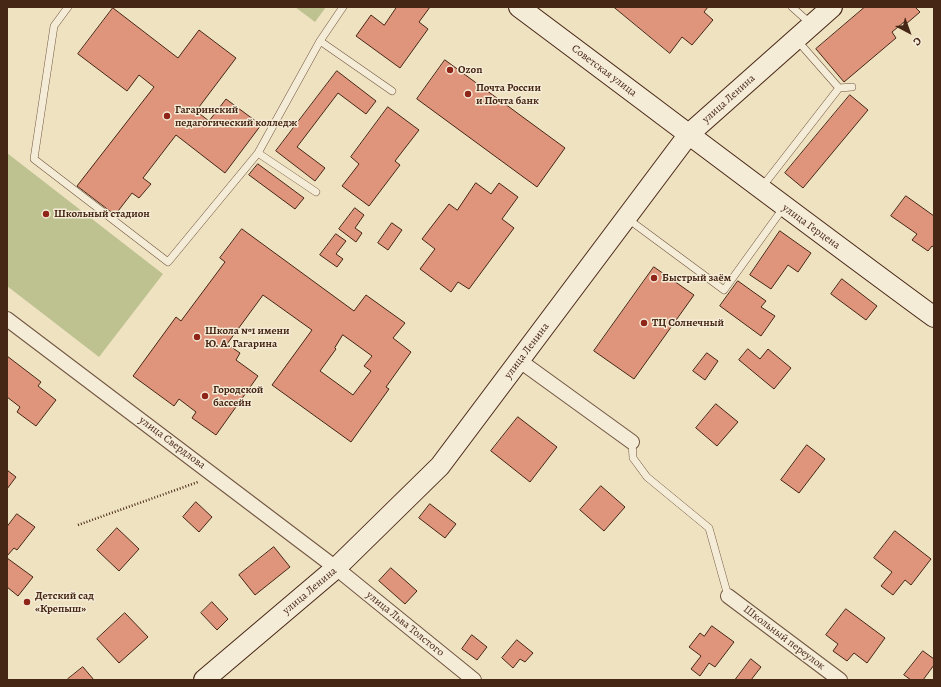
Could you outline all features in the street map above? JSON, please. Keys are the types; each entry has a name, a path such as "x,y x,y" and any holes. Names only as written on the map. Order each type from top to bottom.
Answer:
{"main road":[{"name":"Советская улица","path":"519,7 689,134"},
{"name":"улица Ленина","path":"204,680 336,568 440,466 689,134 832,7"},
{"name":"улица Герцена","path":"689,134 784,207 934,317"}],"street":[{"name":"улица Свердлова","path":"7,319 336,568"},
{"path":"520,361 632,442"},
{"name":"улица Льва Толстого","path":"336,568 474,680"},
{"name":"Школьный переулок","path":"728,596 840,680"}],"lane":[{"path":"68,7 54,26 34,159 168,262 258,153 320,41 343,7"},
{"path":"792,7 812,24"},
{"path":"796,39 839,88"},
{"path":"320,41 392,91"},
{"path":"761,189 839,88 852,87"},
{"path":"258,153 316,192"},
{"path":"626,217 724,290 784,207"},
{"path":"632,442 633,458 647,476 709,528 728,596"}],"path":[{"path":"78,524 215,476"}],"green space":[{"path":"295,7 326,7 315,22"},
{"name":"Школьный стадион","path":"7,153 163,274 99,357 7,286"}],"building":[{"path":"397,7 430,7 419,22 428,29 400,68 356,36 371,15 384,25"},
{"path":"614,7 708,7 704,12 713,20 692,45 682,37 670,53"},
{"path":"865,7 915,7 920,12 906,24 904,22 892,32 896,38 844,82 816,49"},
{"name":"Гагаринский педагогический колледж","path":"113,8 178,58 199,30 236,58 196,111 209,121 226,99 261,125 225,173 176,135 143,178 151,184 139,198 132,193 115,215 77,186 154,87 139,75 127,91 78,54"},
{"path":"445,60 565,148 537,187 417,99"},
{"path":"337,71 376,101 366,114 338,93 297,147 325,168 315,181 276,151"},
{"path":"850,95 868,110 803,188 785,173"},
{"path":"388,107 419,130 395,161 400,165 369,206 342,186 359,164 351,157"},
{"path":"258,164 304,198 295,209 249,175"},
{"path":"476,183 491,194 499,183 518,197 502,219 514,228 469,289 458,282 451,292 420,269 435,249 422,239 449,204 457,210"},
{"path":"906,196 934,216 934,247 932,246 928,251 912,240 917,234 891,216"},
{"path":"355,208 364,215 355,228 362,233 356,242 339,229"},
{"path":"392,223 402,230 388,250 378,243"},
{"name":"Школа №1 имени Ю. А. Гагарина","path":"242,229 354,311 366,295 405,323 393,338 411,352 386,387 389,389 351,442 272,385 312,330 263,295 227,344 240,353 236,360 258,376 216,435 192,418 196,412 179,399 174,406 133,376 176,317 181,321 225,262 220,258","holes":["343,335 372,356 364,366 371,371 353,395 320,371 336,349 335,348"]},
{"path":"780,231 811,253 798,272 788,265 771,289 750,275"},
{"path":"336,234 346,241 336,254 343,259 337,267 320,255"},
{"name":"ТЦ Солнечный","path":"654,267 694,295 634,379 594,351"},
{"path":"842,279 877,306 866,320 831,294"},
{"path":"738,281 766,301 761,307 775,316 761,336 720,306"},
{"path":"748,349 760,359 768,349 791,368 774,389 739,360"},
{"path":"707,353 718,361 705,380 693,371"},
{"path":"7,356 41,382 38,386 56,400 36,426 17,412 20,407 7,397"},
{"path":"716,404 738,422 717,446 696,428"},
{"path":"518,417 557,447 530,482 491,451"},
{"path":"807,445 825,459 799,493 781,480"},
{"path":"7,470 16,477 7,489"},
{"path":"601,486 625,507 604,531 580,510"},
{"path":"196,502 212,517 199,532 183,517"},
{"path":"430,504 456,524 445,538 419,518"},
{"path":"17,514 35,527 17,550 14,548 7,556 7,527"},
{"path":"117,528 139,549 119,571 97,550"},
{"path":"895,531 931,559 911,585 905,580 893,595 881,586 892,572 874,558"},
{"path":"274,547 290,567 255,595 239,575"},
{"path":"7,558 33,577 18,596 7,587"},
{"path":"391,568 417,591 405,604 379,581"},
{"path":"212,602 228,619 217,630 201,613"},
{"path":"846,609 885,638 867,663 854,653 847,661 833,651 838,644 826,635"},
{"path":"125,613 148,637 119,663 97,639"},
{"path":"712,626 734,642 715,667 709,663 700,676 691,669 701,656 689,647 700,633 704,636"},
{"path":"472,635 487,647 477,660 462,649"},
{"path":"517,640 533,653 525,662 520,659 513,668 502,658"},
{"path":"923,651 934,659 934,665 923,680 911,680 904,675"},
{"path":"751,659 761,667 751,680 736,679"},
{"path":"83,667 94,680 68,679"}],"place":[{"name":"Ozon","path":"450,70"},
{"name":"Почта России и Почта банк","path":"468,94"},
{"name":"Гагаринский педагогический колледж","path":"167,116"},
{"name":"Школьный стадион","path":"46,214"},
{"name":"Быстрый заём","path":"654,278"},
{"name":"ТЦ Солнечный","path":"644,323"},
{"name":"Школа №1 имени Ю. А. Гагарина","path":"197,337"},
{"name":"Городской бассейн","path":"205,396"},
{"name":"Детский сад «Крепыш»","path":"27,602"}]}
